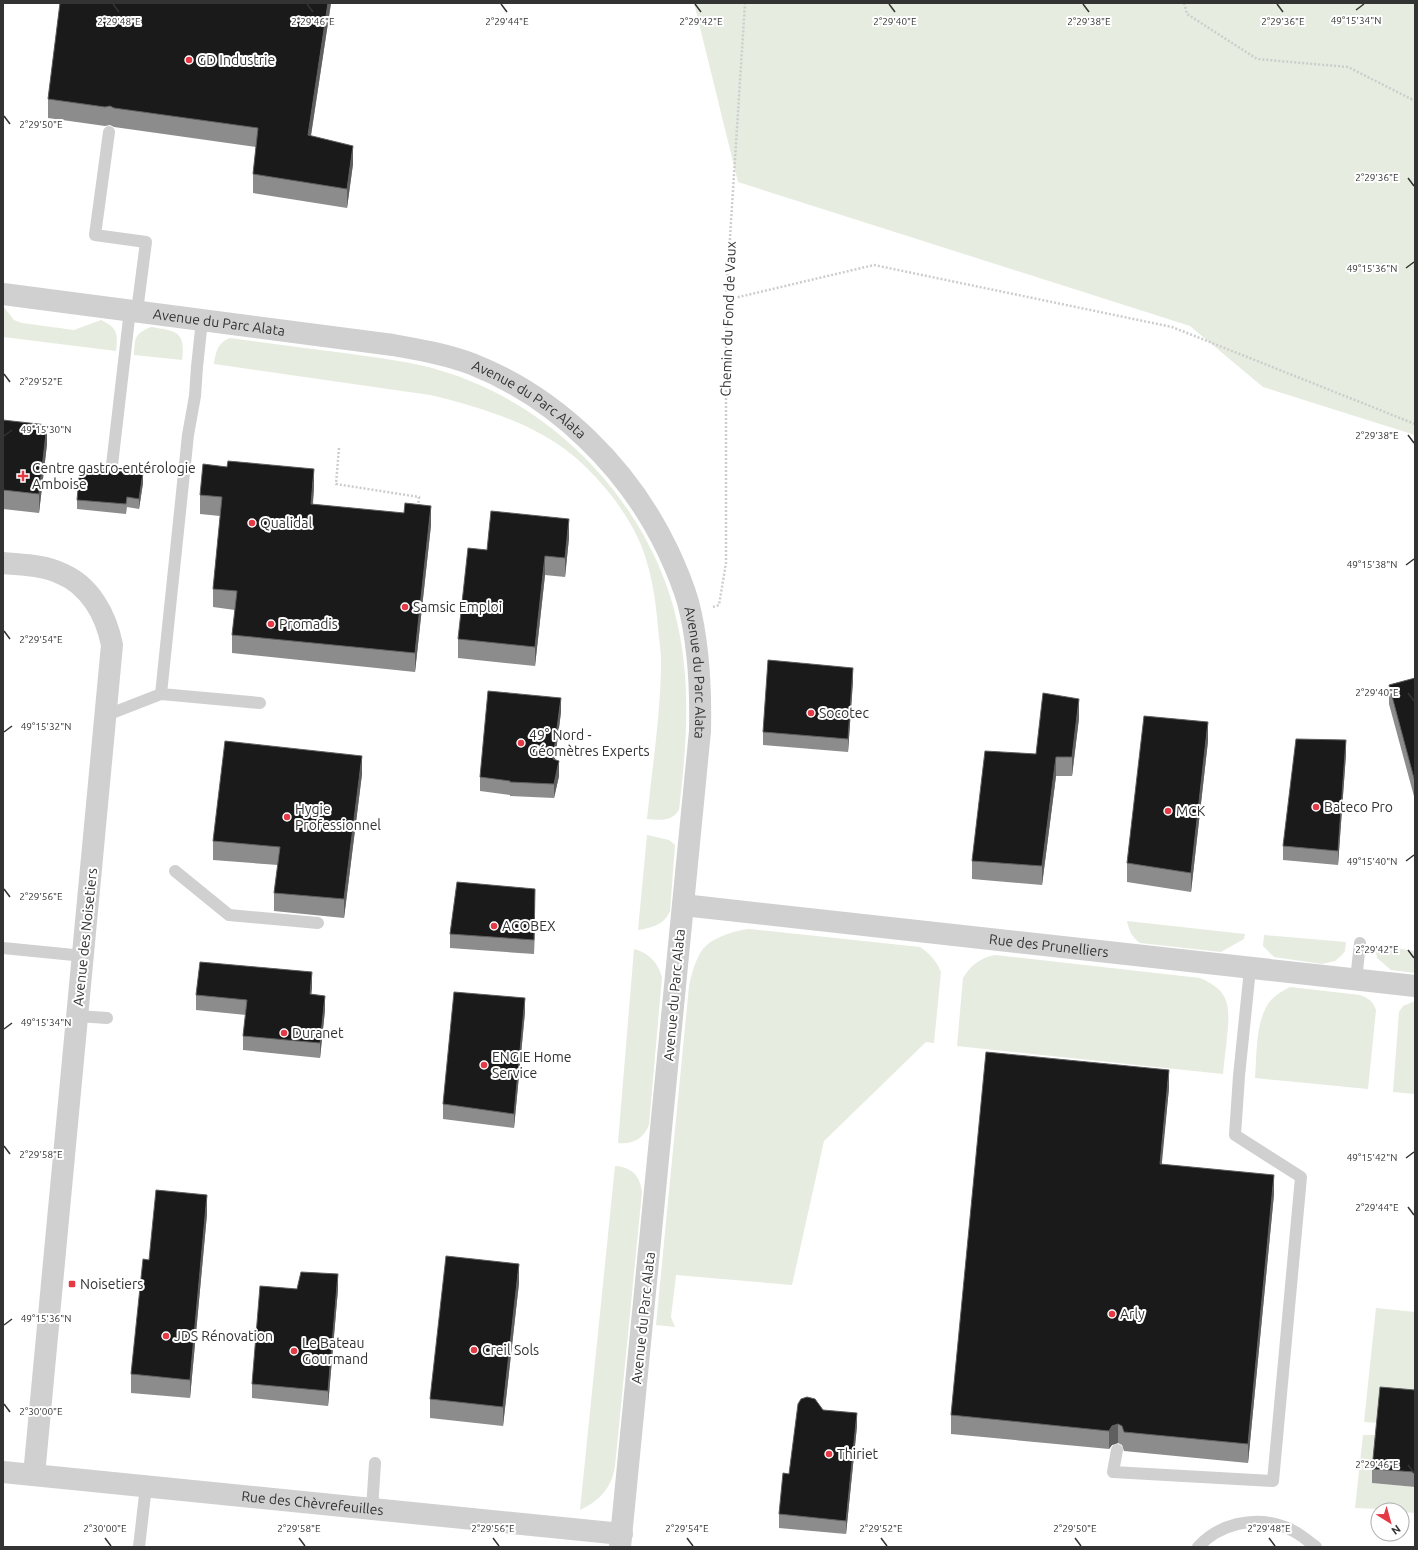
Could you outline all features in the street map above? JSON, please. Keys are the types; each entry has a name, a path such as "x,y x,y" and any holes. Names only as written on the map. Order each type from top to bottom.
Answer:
{"street":[{"name":"Avenue du Parc Alata","path":"3,294 134,310 367,342 433,352 473,365 515,386 572,425 601,453 629,486 654,523 668,551 684,589 691,618 698,654 700,712 698,752 621,1540"},
{"name":"Avenue des Noisetiers","path":"3,563 46,568 61,573 75,582 97,604 104,617 112,645 107,715 34,1475"},
{"name":"Rue des Prunelliers","path":"683,905 1250,969 1415,986"},
{"name":"Rue des Chèvrefeuilles","path":"3,1472 372,1509 621,1540"}],"lane":[{"path":"109,132 95,235 146,242 134,310 112,465"},
{"path":"161,694 188,435 195,396 202,320"},
{"path":"107,715 161,694 260,703"},
{"path":"175,871 229,915 318,923"},
{"path":"1356,980 1360,943"},
{"path":"3,948 84,956"},
{"path":"1116,1450 1113,1472 1273,1480 1301,1176 1235,1135 1239,1076 1250,969"},
{"path":"78,1016 107,1018"},
{"path":"372,1509 375,1463"},
{"path":"139,1547 146,1486"},
{"path":"1198,1547 1214,1534 1229,1526 1256,1522 1284,1526 1316,1547"}],"path":[{"name":"Chemin du Fond de Vaux","path":"691,618 719,604 726,563 726,300 745,3"},
{"path":"1184,3 1187,14 1257,59 1348,67 1415,101"},
{"path":"726,300 874,265 1172,327 1415,424"},
{"path":"338,448 336,484 419,497 418,510"}],"shaded area":[{"path":"694,3 1415,3 1415,435 1263,387 1190,326 738,182"},
{"path":"3,306 14,320 22,323 74,330 101,320 111,326 116,332 116,351 3,337"},
{"path":"151,327 173,332 181,338 183,350 182,360 134,355 136,337 141,332"},
{"path":"230,338 394,360 442,371 485,387 525,410 562,437 596,469 625,505 649,545 667,587 679,631 685,676 686,720 682,788 679,810 673,817 657,820 647,819 657,725 661,653 656,608 647,562 638,537 630,522 597,479 571,454 540,433 504,417 467,404 430,395 214,364 218,348 222,342"},
{"path":"647,835 669,840 675,845 670,911 665,919 657,925 638,930"},
{"path":"1127,921 1245,934 1244,939 1221,952 1140,943 1131,934"},
{"path":"749,929 920,947 927,952 937,964 941,972 934,1043 926,1042 824,1141 792,1285 676,1275 671,1317 675,1327 656,1325 689,986 696,963 701,952 708,944 722,936"},
{"path":"1264,935 1346,942 1345,951 1335,961 1322,964 1274,957 1263,946"},
{"path":"1375,945 1415,951 1415,973 1391,970 1377,958"},
{"path":"634,949 644,953 652,959 658,967 662,977 649,1125 644,1134 637,1140 628,1143 618,1143"},
{"path":"995,955 1200,978 1210,983 1218,988 1223,994 1228,1009 1228,1026 1223,1074 957,1046 963,978 969,969 976,963"},
{"path":"1290,987 1360,995 1372,1002 1376,1010 1368,1089 1255,1078 1258,1036 1262,1016 1272,999"},
{"path":"1415,1001 1415,1094 1393,1092 1399,1012 1403,1006"},
{"path":"615,1166 626,1168 634,1173 639,1181 642,1192 615,1466 611,1481 604,1493 580,1510"},
{"path":"1376,1308 1415,1312 1415,1404 1378,1423 1364,1422"},
{"path":"1363,1435 1377,1435 1372,1483 1415,1487 1415,1513 1410,1513 1410,1502 1370,1502 1370,1509 1355,1508"}],"building":[{"name":"GD Industrie","path":"60,3 328,3 308,135 353,146 347,189 253,174 258,128 114,108 110,106 105,107 48,99"},
{"name":"Centre gastro-entérologie Amboise","path":"3,420 47,425 39,494 3,490"},
{"path":"228,461 314,469 311,504 404,513 405,503 431,506 415,653 232,635 237,591 213,589 222,497 200,495 203,464 227,467"},
{"path":"80,466 143,473 139,499 127,497 126,504 77,500"},
{"path":"491,511 569,519 565,558 545,556 535,647 458,639 468,548 487,550"},
{"name":"Socotec","path":"768,660 853,668 848,739 763,732"},
{"path":"1415,678 1415,782 1389,685"},
{"name":"49° Nord - Géomètres Experts","path":"488,691 561,698 553,759 559,761 554,784 510,782 480,777"},
{"path":"1043,693 1079,699 1072,757 1056,757 1042,866 972,861 985,751 1036,754"},
{"name":"MCK","path":"1144,716 1208,722 1191,873 1127,863"},
{"name":"Bateco Pro","path":"1296,739 1346,740 1338,851 1283,846"},
{"name":"Hygie Professionnel","path":"225,741 362,756 344,899 274,893 280,847 213,841"},
{"name":"ACOBEX","path":"457,882 535,889 534,940 450,934"},
{"name":"Duranet","path":"200,962 312,972 310,994 325,996 320,1043 243,1036 247,1000 196,995"},
{"name":"ENGIE Home Service","path":"454,992 525,998 514,1114 443,1104"},
{"name":"Arly","path":"986,1052 1169,1070 1160,1164 1274,1175 1248,1444 1124,1432 1122,1426 1118,1424 1112,1426 1109,1431 951,1415"},
{"name":"JDS Rénovation","path":"156,1190 207,1195 190,1380 131,1374 143,1259 149,1260"},
{"name":"Creil Sols","path":"446,1256 519,1264 503,1407 430,1399"},
{"name":"Le Bateau Gourmand","path":"301,1272 338,1274 328,1391 252,1384 260,1286 297,1289"},
{"path":"1380,1387 1415,1390 1415,1472 1372,1469"},
{"name":"Thiriet","path":"807,1397 815,1399 823,1410 857,1413 846,1521 779,1514 783,1473 789,1474 798,1404 801,1399"}],"place":[{"name":"GD Industrie","path":"189,60"},
{"name":"Centre gastro-entérologie Amboise","path":"23,476"},
{"name":"Qualidal","path":"252,523"},
{"name":"Samsic Emploi","path":"405,607"},
{"name":"Promadis","path":"271,624"},
{"name":"Socotec","path":"811,713"},
{"name":"49° Nord - Géomètres Experts","path":"521,743"},
{"name":"Bateco Pro","path":"1316,807"},
{"name":"MCK","path":"1168,811"},
{"name":"Hygie Professionnel","path":"287,817"},
{"name":"ACOBEX","path":"494,926"},
{"name":"Duranet","path":"284,1033"},
{"name":"ENGIE Home Service","path":"484,1065"},
{"name":"Noisetiers","path":"72,1284"},
{"name":"Arly","path":"1112,1314"},
{"name":"JDS Rénovation","path":"166,1336"},
{"name":"Creil Sols","path":"474,1350"},
{"name":"Le Bateau Gourmand","path":"294,1351"},
{"name":"Thiriet","path":"829,1454"}]}
